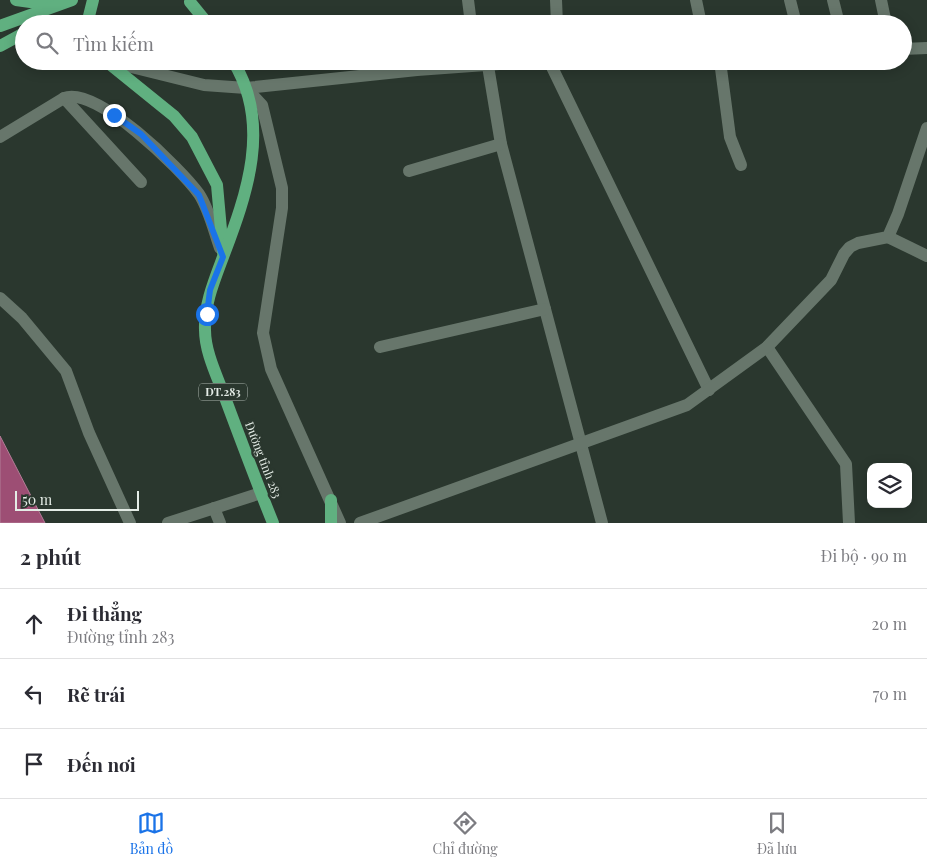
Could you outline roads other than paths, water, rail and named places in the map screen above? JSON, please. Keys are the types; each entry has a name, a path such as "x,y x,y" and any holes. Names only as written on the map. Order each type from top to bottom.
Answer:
{"main road":[{"path":"16,0 57,5"},
{"path":"30,15 72,0"},
{"path":"89,15 93,0"},
{"path":"190,2 201,15"},
{"path":"0,26 15,20"},
{"path":"0,46 15,38"},
{"path":"118,70 174,116 192,137 216,185 223,257"},
{"name":"Đường tỉnh 283","path":"237,70 246,88 253,126 252,168 223,257 210,290 204,331 211,360 273,523"},
{"path":"331,500 331,523"}],"street":[{"path":"468,0 470,15"},
{"path":"556,0 557,15"},
{"path":"696,0 700,15"},
{"path":"790,0 794,15"},
{"path":"834,0 836,15"},
{"path":"881,0 884,15"},
{"path":"912,49 927,48"},
{"path":"145,70 204,84 246,88 422,70"},
{"path":"482,70 602,523"},
{"path":"553,70 709,390"},
{"path":"721,70 730,136 741,165"},
{"path":"246,88 262,105 282,188 282,208 262,333 265,350 271,369 340,523"},
{"path":"0,137 64,98 74,96 88,100 141,134 199,195 223,257"},
{"path":"64,98 141,182"},
{"path":"888,237 898,214 927,128"},
{"path":"409,171 501,144"},
{"path":"360,523 687,405 767,347 831,280 844,254 850,247 858,243 888,237 927,256"},
{"path":"0,298 22,318 66,371 89,433 130,523"},
{"path":"380,347 545,309"},
{"path":"767,347 846,464 849,523"},
{"path":"168,523 261,493"},
{"path":"214,508 220,523"}]}
